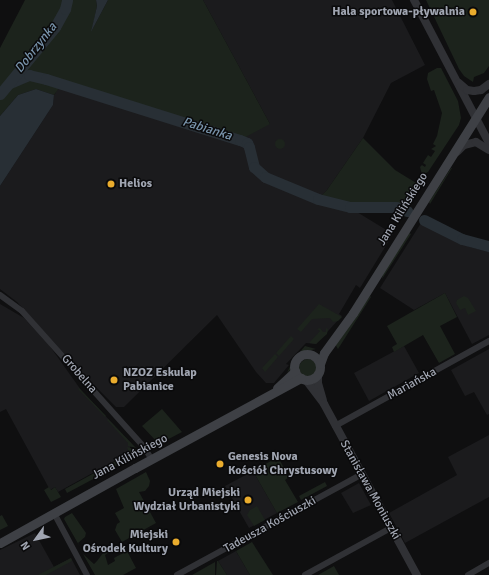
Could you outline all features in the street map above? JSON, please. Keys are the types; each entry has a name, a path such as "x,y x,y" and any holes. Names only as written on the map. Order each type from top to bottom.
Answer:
{"main road":[{"name":"Jana Kilińskiego","path":"320,364 323,356 353,313 489,97"},
{"name":"Jana Kilińskiego","path":"310,355 337,334"},
{"path":"310,355 316,358 320,364 318,374 313,379 304,379 295,371 297,360 303,356 310,355"},
{"name":"Jana Kilińskiego","path":"271,394 295,371"},
{"name":"Jana Kilińskiego","path":"0,543 271,394 304,379"}],"street":[{"path":"414,0 489,143"},
{"path":"452,73 462,86 470,91 478,91 489,84"},
{"path":"436,179 460,148 468,142 478,142 489,150"},
{"name":"Grobelna","path":"0,295 22,311 144,447 152,460"},
{"name":"Mariańska","path":"335,426 489,341"},
{"name":"Stanisława Moniuszki","path":"318,374 318,383 324,404 417,575"},
{"name":"Stanisława Moniuszki","path":"304,379 324,404"},
{"name":"Tadeusza Kościuszki","path":"181,574 362,474"},
{"path":"54,513 87,575"},
{"path":"305,575 391,528"},
{"path":"468,575 489,564"}],"shaded area":[{"path":"25,0 96,0 97,6 92,30 108,0 203,0 270,124 240,140 62,84 54,95 36,89 18,95 0,116 0,96 18,81 13,80 47,37 0,92 0,48"},
{"path":"96,0 108,0 91,32 97,6"},
{"path":"203,0 392,0 425,65 391,83 363,138 327,190 317,201 352,209 393,234 360,288 356,285 339,314 342,316 316,344 306,343 286,364 289,365 274,383 266,383 256,372 217,315 124,407 116,407 82,373 17,302 0,289 0,186 53,105 54,95 61,84 270,124"},
{"path":"426,0 489,0 489,66 484,73 474,77 473,82 464,76 459,69"},
{"path":"28,59 30,61 14,79 18,81 0,96 0,92"},
{"path":"437,68 441,68 458,101 461,118 459,125 428,172 422,175 420,167 422,165 425,167 426,165 423,163 428,155 431,157 435,151 431,149 436,146 433,144 437,136 442,113 434,90 431,91 427,79 428,73"},
{"path":"36,89 54,95 53,105 0,186 0,116 18,95"},
{"path":"363,138 395,170 421,186 404,210 396,207 350,207 318,199 327,190"},
{"path":"280,139 285,144 280,149 275,144"},
{"path":"452,168 430,204 429,202"},
{"path":"421,223 470,247 489,252 489,335 472,344 445,293 414,310 380,288"},
{"path":"409,233 411,234 382,279 384,269"},
{"path":"445,293 457,317 440,326 455,354 439,363 423,335 394,352 392,347 397,344 387,326"},
{"path":"370,296 371,297 338,349 335,344"},
{"path":"464,296 468,298 476,311 468,315 465,308 460,310 456,303 457,300"},
{"path":"0,304 24,318 49,345 81,390 131,443 129,453 58,492 55,487 50,490 6,409 0,412"},
{"path":"319,304 342,317 338,321 333,322 330,318 312,319 301,332 297,329"},
{"path":"320,328 323,332 326,332 326,328 328,329 327,334 316,344 309,343 320,331 317,329"},
{"path":"291,336 294,339 279,356 276,353"},
{"path":"305,346 316,349 302,352 297,356 293,361 291,369 287,373 293,360"},
{"path":"404,346 419,373 369,401 354,373"},
{"path":"489,349 489,414 487,415 474,392 465,396 451,370"},
{"path":"275,354 278,357 265,372 262,368"},
{"path":"308,359 314,362 317,368 314,374 308,377 302,374 299,368 302,362"},
{"path":"79,388 106,416 105,417 78,389"},
{"path":"162,409 182,432 161,443 157,442 142,426"},
{"path":"108,419 136,448 128,446 128,443 107,420"},
{"path":"489,435 489,497 405,543 389,513 457,475 448,457"},
{"path":"127,447 137,450 136,455 131,458 126,455 129,453"},
{"path":"123,457 128,459 101,473 100,470"},
{"path":"278,457 289,477 285,480 298,502 277,513 253,471"},
{"path":"98,471 99,476 67,493 65,489"},
{"path":"253,471 277,513 249,528 225,486"},
{"path":"146,472 150,481 149,486 145,491 139,492 156,523 122,542 115,530 117,524 120,522 115,513 124,508 116,489"},
{"path":"325,482 327,486 301,500 299,496"},
{"path":"359,483 371,505 353,513 341,493"},
{"path":"49,487 51,490 55,487 61,497 51,502 44,490"},
{"path":"257,506 265,520 254,526 247,515 250,510"},
{"path":"72,513 86,533 85,537 78,543 80,547 64,519"},
{"path":"2,515 8,526 0,530 0,516"},
{"path":"35,533 54,567 71,558 80,575 0,575 0,550"},
{"path":"252,542 273,575 250,575 236,551"},
{"path":"109,548 112,550 105,555 108,565 115,561 114,558 127,551 136,568 123,575 95,575 83,554 94,564 106,549"},
{"path":"236,551 250,575 227,575 218,561"},
{"path":"71,558 72,561 46,575 38,575"},
{"path":"218,561 227,575 216,575"},
{"path":"215,562 215,575 192,575"},
{"path":"334,566 339,575 318,575"}],"waterway":[{"name":"Dobrzynka","path":"0,94 55,27 65,9 67,0"},
{"name":"Pabianka","path":"10,83 29,75 46,79 240,140 247,143 254,167 265,177 318,199 350,207 396,207 407,211"},
{"name":"Pabianka","path":"424,220 462,239 489,246"}],"place":[{"name":"Hala sportowa-pływalnia","path":"473,12"},
{"name":"Helios","path":"111,184"},
{"name":"NZOZ Eskulap Pabianice","path":"114,380"},
{"name":"Genesis Nova Kościół Chrystusowy","path":"220,464"},
{"name":"Urząd Miejski Wydział Urbanistyki","path":"248,500"},
{"name":"Miejski Ośrodek Kultury","path":"176,542"}]}
